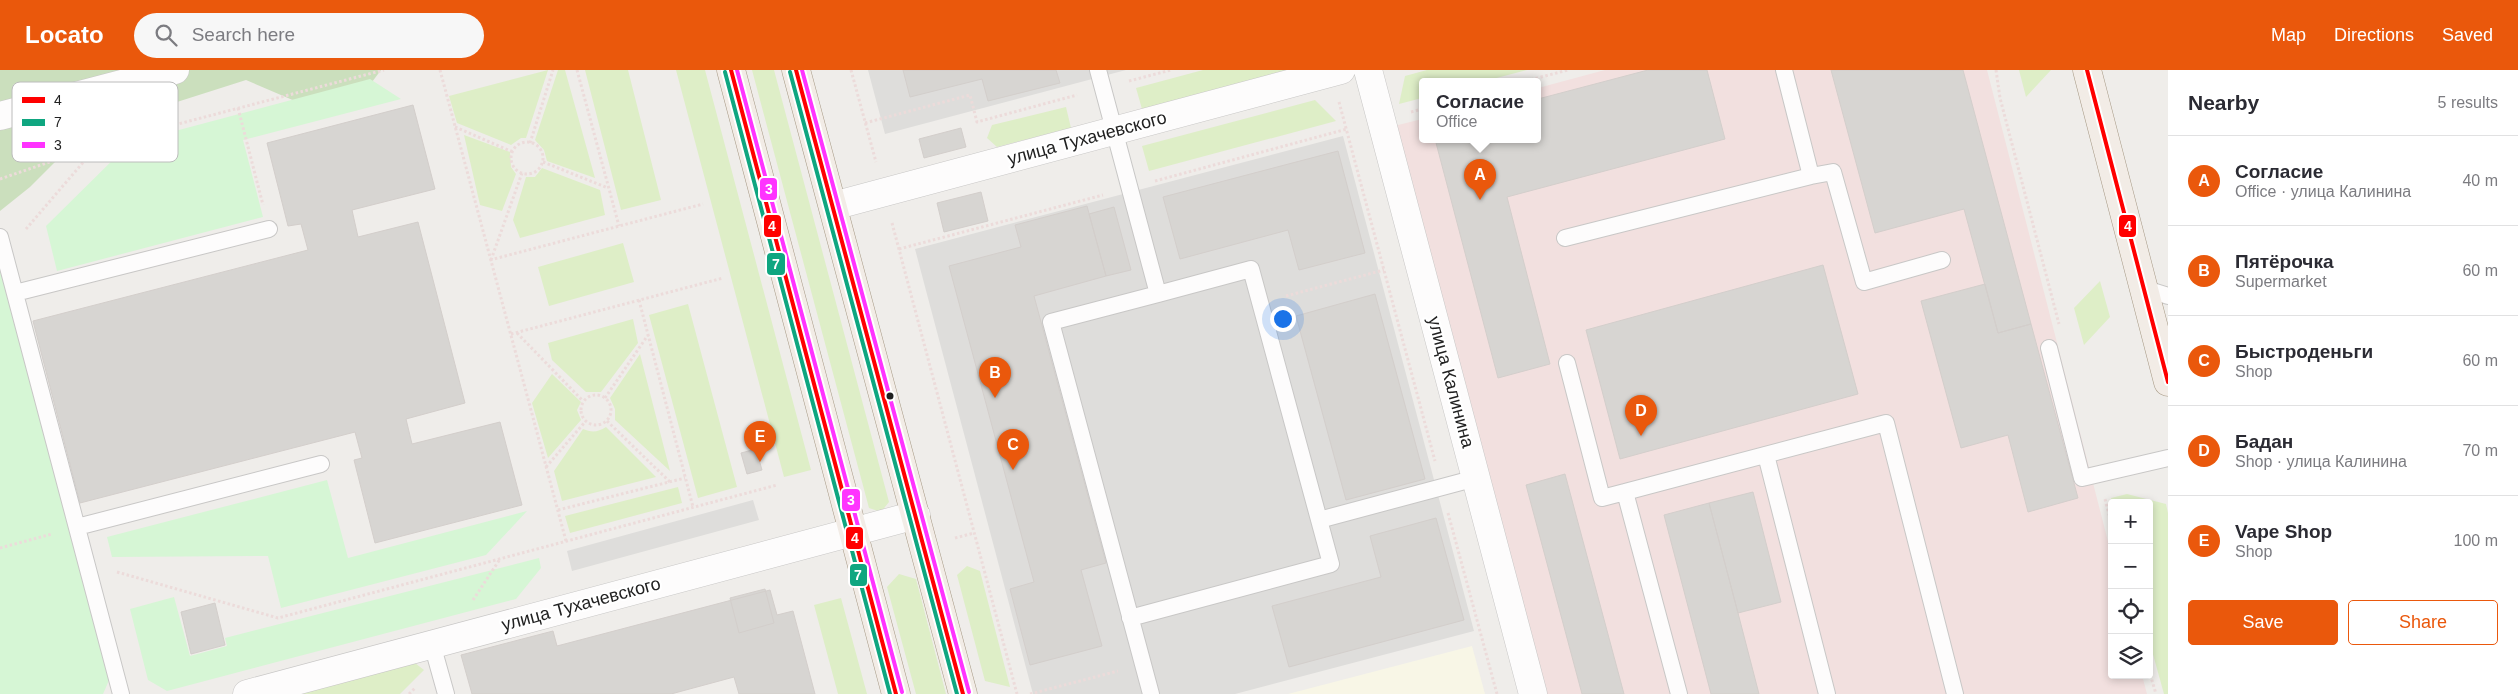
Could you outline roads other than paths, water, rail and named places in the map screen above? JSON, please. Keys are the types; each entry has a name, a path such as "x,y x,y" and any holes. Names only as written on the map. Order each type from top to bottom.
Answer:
{"main road":[{"path":"731,70 896,694"},
{"path":"796,70 963,694"},
{"path":"2087,70 2156,292 2168,382"}],"street":[{"path":"129,82 175,70"},
{"name":"улица Калинина","path":"1368,70 1533,694"},
{"name":"улица Тухачевского","path":"833,206 1336,71"},
{"name":"улица Тухачевского","path":"247,694 916,515"}],"lane":[{"path":"1098,70 1158,294"},
{"path":"1784,70 1811,176"},
{"path":"1565,238 1833,172 1864,282 1942,260"},
{"path":"15,293 269,229"},
{"path":"0,237 121,694"},
{"path":"1130,618 1331,564 1252,269 1051,322 1130,618 1151,694"},
{"path":"2049,348 2082,478 2168,458"},
{"path":"1567,363 1602,498 1886,423 1955,694"},
{"path":"1766,455 1827,694"},
{"path":"77,527 321,464"},
{"path":"1319,520 1476,478"},
{"path":"1626,492 1679,694"},
{"path":"432,644 446,694"}],"place":[{"name":"Согласие","path":"1480,200"},
{"name":"Пятёрочка","path":"995,398"},
{"name":"Бадан","path":"1641,436"},
{"name":"Vape Shop","path":"760,462"},
{"name":"Быстроденьги","path":"1013,470"}]}
